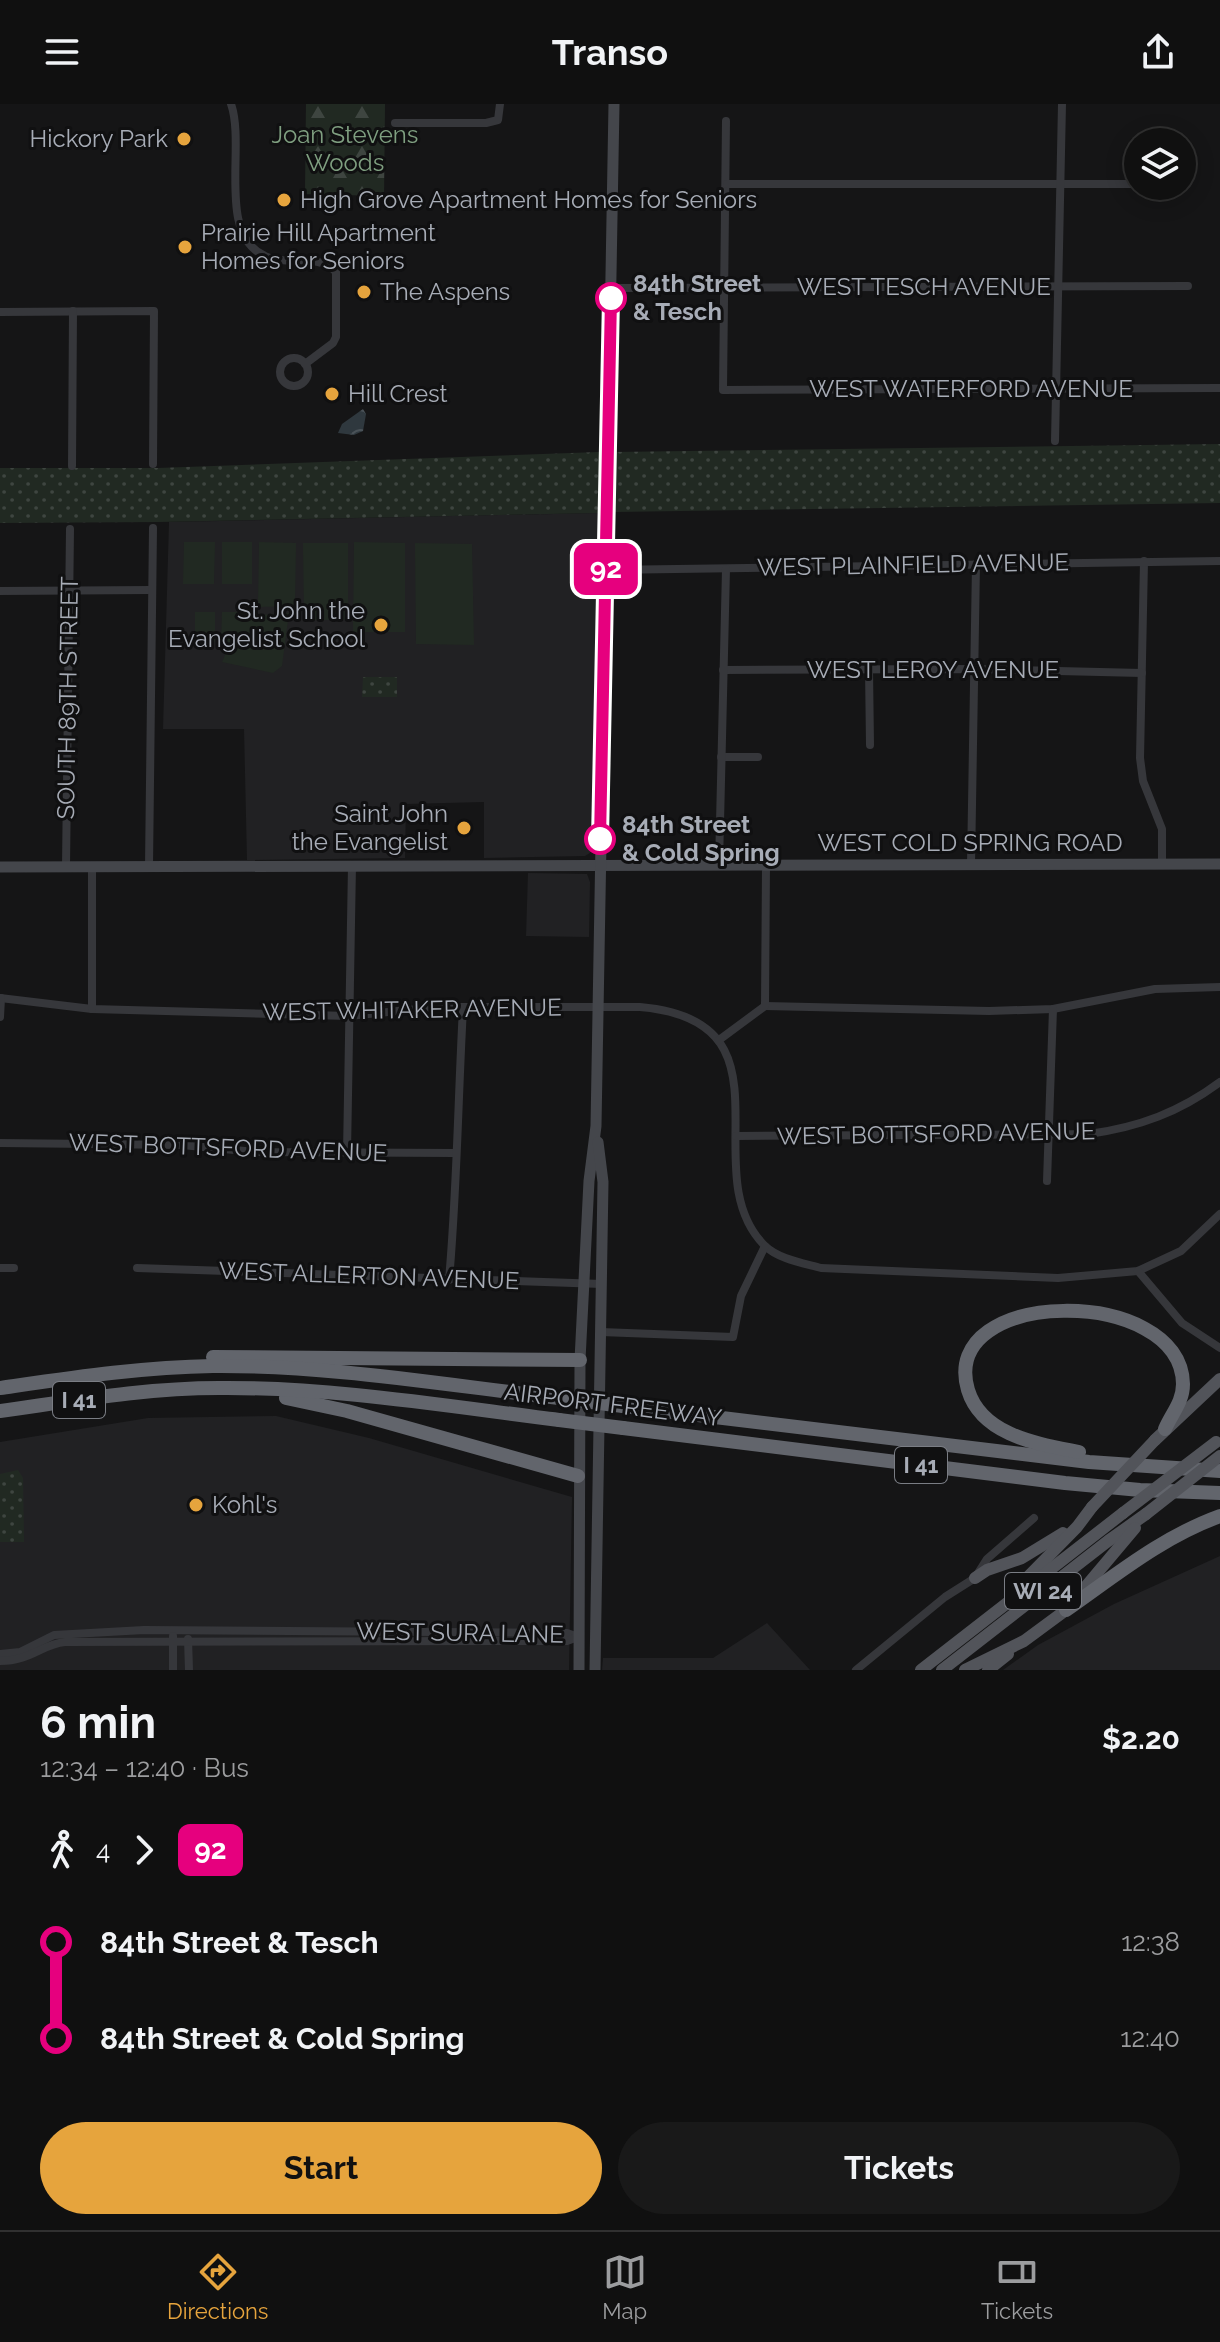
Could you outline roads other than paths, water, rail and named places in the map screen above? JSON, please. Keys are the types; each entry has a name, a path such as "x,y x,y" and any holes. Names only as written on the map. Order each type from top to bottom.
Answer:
{"highway":[{"path":"1122,1466 1100,1457 1031,1442 990,1421 972,1400 967,1384 970,1355 981,1337 1013,1319 1050,1311 1095,1313 1117,1317 1142,1327 1171,1353 1183,1380 1180,1401 1165,1429"},
{"path":"25,1384 82,1369 198,1357 580,1360"},
{"name":"AIRPORT FREEWAY","path":"0,1388 162,1369 254,1367 342,1372 1122,1466 1220,1471"},
{"name":"AIRPORT FREEWAY","path":"0,1411 158,1391 250,1388 328,1393 1065,1483 1220,1493"},
{"path":"158,1391 177,1397 274,1396 310,1402 578,1476"},
{"path":"1066,1610 1159,1544 1220,1516"}],"main road":[{"path":"975,1578 987,1570 1022,1558 1079,1522 1165,1429 1220,1379"},
{"name":"WI 24","path":"921,1670 1218,1440"},
{"name":"WI 24","path":"942,1670 1220,1456"},
{"path":"988,1670 1066,1610 1146,1514"},
{"path":"1010,1600 1079,1522"},
{"path":"965,1670 1024,1641"}],"street":[{"path":"231,104 237,127 236,206 245,238 267,257 326,262 336,272 336,337 333,343 305,364"},
{"path":"395,123 486,123 498,120 500,104"},
{"path":"579,1670 580,1360 589,1181 596,1126 614,104"},
{"path":"1055,441 1062,104"},
{"path":"725,288 726,121"},
{"path":"727,184 1124,184"},
{"name":"WEST TESCH AVENUE","path":"611,288 1188,286"},
{"name":"WEST WATERFORD AVENUE","path":"725,288 723,390 1220,388"},
{"path":"72,466 73,311"},
{"path":"0,312 154,311 153,464"},
{"path":"149,866 153,528"},
{"name":"SOUTH 89TH STREET","path":"66,867 70,529"},
{"path":"1144,561 1140,758 1143,781 1162,829 1162,864"},
{"name":"WEST PLAINFIELD AVENUE","path":"606,570 1220,561"},
{"path":"971,865 976,564"},
{"path":"719,865 726,569"},
{"path":"0,591 151,590"},
{"path":"869,669 870,745"},
{"name":"WEST LEROY AVENUE","path":"723,670 975,669 1142,673"},
{"path":"721,757 758,757"},
{"name":"WEST COLD SPRING ROAD","path":"0,867 1220,864"},
{"path":"347,1153 352,865"},
{"path":"765,1006 766,865"},
{"path":"92,867 92,1009"},
{"path":"1220,987 1155,989 1053,1009 989,1011 765,1006 719,1040 735,1083 737,1191 746,1218 765,1246 789,1259 821,1268 1058,1278 1138,1271 1181,1251 1220,1214"},
{"path":"0,998 0,1017"},
{"name":"WEST WHITAKER AVENUE","path":"0,998 92,1009 349,1016 437,1007 665,1009 701,1025 719,1040"},
{"path":"449,1280 457,1197 455,1153 463,1008"},
{"path":"1047,1181 1053,1009"},
{"name":"WEST BOTTSFORD AVENUE","path":"736,1136 1089,1134 1125,1129 1162,1117 1191,1103 1220,1082"},
{"path":"595,1670 603,1182 596,1126"},
{"name":"WEST BOTTSFORD AVENUE","path":"0,1143 182,1145 255,1152 455,1153"},
{"path":"601,1332 733,1337 741,1296 765,1246"},
{"path":"0,1268 14,1268"},
{"name":"WEST ALLERTON AVENUE","path":"137,1268 602,1284"},
{"path":"1138,1271 1182,1323 1220,1348"},
{"path":"580,1360 600,1360"},
{"path":"578,1476 599,1462"},
{"path":"856,1670 945,1597 975,1578 987,1559 1034,1518"},
{"name":"WEST SURA LANE","path":"0,1654 20,1652 54,1635 567,1641 579,1637"},
{"path":"173,1636 173,1670"},
{"name":"WEST SURA LANE","path":"0,1661 31,1656 56,1642 173,1636"},
{"path":"188,1636 189,1670"}],"water":[{"path":"363,409 366,414 363,431 354,435 338,433 342,424"}],"place":[{"name":"Hickory Park","path":"184,139"},
{"name":"High Grove Apartment Homes for Seniors","path":"284,200"},
{"name":"Prairie Hill Apartment Homes for Seniors","path":"185,247"},
{"name":"The Aspens","path":"364,292"},
{"name":"84th Street & Tesch","path":"611,298"},
{"name":"Hill Crest","path":"332,394"},
{"name":"St. John the Evangelist School","path":"381,625"},
{"name":"Saint John the Evangelist","path":"464,828"},
{"name":"84th Street & Cold Spring","path":"600,839"},
{"name":"Kohl's","path":"196,1505"}],"park label":[{"name":"Joan Stevens Woods","path":"345,149"}]}
